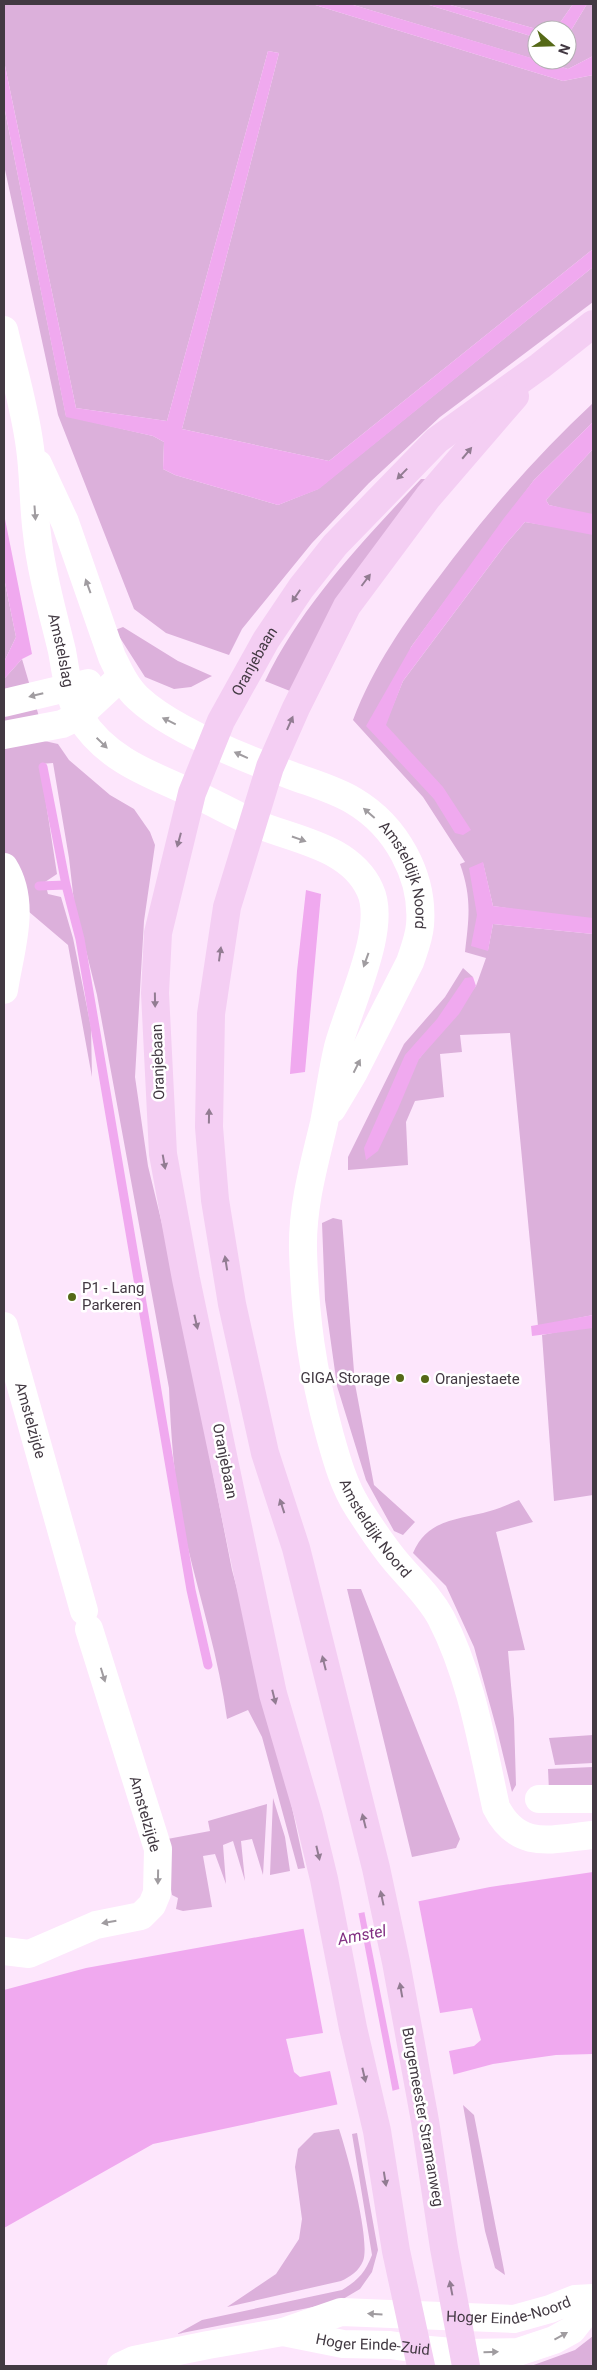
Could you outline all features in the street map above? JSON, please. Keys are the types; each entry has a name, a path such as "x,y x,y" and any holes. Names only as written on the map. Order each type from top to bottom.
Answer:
{"main road":[{"name":"Oranjebaan","path":"417,2316 396,2251 377,2131 353,2028 324,1879 309,1817 273,1694 218,1424 186,1279 163,1154 155,993 158,933 192,793 213,742 222,721 266,640 301,588 335,545 437,440 540,366 593,324"},
{"name":"Oranjebaan","path":"376,1868 296,1548 265,1453 232,1304 215,1200 209,1127 211,1014 227,907 270,767 347,606 428,497 540,366"},
{"name":"Burgemeester Stramanweg","path":"376,1868 396,1962 425,2121 444,2248 465,2359"},
{"path":"417,2316 420,2358"}],"street":[{"name":"Amstelslag","path":"4,330 30,446 37,536 69,687 79,716 101,744 129,764 165,783 192,793"},
{"name":"Amstelslag","path":"30,446 65,522 112,657 121,676 137,698 161,717 213,742"},
{"path":"4,703 121,676"},
{"path":"4,734 62,724 79,716 121,676"},
{"name":"Amsteldijk Noord","path":"213,742 352,800 380,822 405,854 411,868 420,907 420,926 410,962 354,1072 324,1123"},
{"name":"Amsteldijk Noord","path":"192,793 253,823 324,848 342,857 355,867 371,892 376,909 371,947 339,1044 324,1123 311,1171 306,1206 303,1237 305,1303 310,1352 316,1381 340,1470 350,1494 392,1558 431,1602 442,1620 476,1715 496,1807 503,1821 522,1837 539,1840 593,1835"},
{"path":"4,867 14,885 17,904 4,990"},
{"name":"Amstelzijde","path":"4,1951 29,1954 96,1925 140,1916 152,1905 157,1893 158,1849 86,1620 5,1338"},
{"path":"539,1799 593,1799"},
{"name":"Hoger Einde-Noord","path":"417,2316 514,2318 550,2310 575,2299 593,2298"},
{"name":"Hoger Einde-Noord","path":"465,2359 518,2352 554,2340 572,2330 593,2303"},
{"name":"Hoger Einde-Zuid","path":"121,2366 134,2360 283,2332 341,2312 417,2316"},
{"name":"Hoger Einde-Zuid","path":"283,2332 343,2344 390,2345 420,2358 465,2359"}],"shaded area":[{"path":"4,4 312,4 563,81 593,75 593,249 329,461 182,429 279,53 268,51 167,421 76,408 4,61"},
{"path":"350,4 426,4 527,35 527,57"},
{"path":"447,4 573,4 562,20 527,20 527,26"},
{"path":"587,4 593,4 593,56 577,64 577,20"},
{"path":"4,106 66,416 153,436 164,442 163,469 175,475 278,505 318,489 593,267 593,302 440,417 369,483 312,543 242,629 229,655 166,633 134,609 58,415 4,165"},
{"path":"593,403 593,422 534,480 411,647 385,725 403,681 505,545 525,522 593,533 593,921 493,906 483,863 488,950 493,924 593,934 593,1315 538,1326 510,1033 460,1035 462,1052 440,1054 444,1097 415,1101 406,1122 408,1165 348,1170 348,1157 404,1044 445,997 463,968 473,977 448,1004 435,1025 419,1059 476,986 486,958 465,952 468,928 468,898 460,864 465,862 423,797 353,720 380,663 426,594 512,486"},
{"path":"593,449 593,516 549,505 546,500"},
{"path":"421,479 431,479 290,691 265,681 297,626 335,574"},
{"path":"4,578 16,637 4,662"},
{"path":"123,627 178,661 212,676 191,687 174,689 145,677 115,630"},
{"path":"22,659 40,720 40,740 58,744 69,760 110,795 134,809 150,832 155,845 144,921 135,1077 148,1166 172,1265 232,1570 276,1733 305,1868 298,1869 262,1737 248,1710 227,1719 215,1653 187,1544 174,1466 169,1388 97,995 74,902 69,858 53,763 40,764 57,874 45,882 48,894 61,897 73,938 91,1027 92,1077 68,945 28,911 4,896 4,679"},
{"path":"333,1218 342,1220 355,1384 374,1485 415,1522 403,1535 394,1531 366,1480 337,1386 325,1300 322,1223"},
{"path":"593,1325 593,1495 554,1501 542,1335"},
{"path":"519,1500 533,1522 496,1532 525,1650 508,1651 514,1719 516,1785 512,1792 474,1647 446,1586 413,1553 427,1533 446,1522 494,1510"},
{"path":"347,1589 361,1589 460,1839 456,1848 412,1857"},
{"path":"593,1735 593,1763 555,1765 549,1738"},
{"path":"593,1767 593,1789 549,1791 548,1769"},
{"path":"273,1798 285,1837 290,1871 270,1875"},
{"path":"267,1804 263,1875 252,1839 241,1841 245,1881 233,1841 223,1845 226,1884 215,1854 203,1856 212,1907 183,1911 176,1909 178,1898 172,1895 162,1840 210,1831 208,1821"},
{"path":"463,2105 474,2115 505,2275 495,2268 485,2231"},
{"path":"339,2129 352,2176 364,2235 365,2251 361,2265 348,2278 341,2281 227,2307 276,2274 299,2239 302,2219 295,2167 298,2149 314,2133"},
{"path":"357,2133 378,2250 372,2272 360,2289 338,2302 177,2334 202,2320 342,2290 360,2276 367,2267 372,2255 352,2134"},
{"path":"593,2336 593,2366 531,2366 575,2350"}],"water":[{"path":"312,4 350,4 527,57 527,70"},
{"path":"426,4 447,4 527,26 527,35"},
{"path":"573,4 587,4 577,20 562,20"},
{"path":"268,51 279,53 182,429 329,461 593,249 593,267 319,489 278,505 175,475 163,469 164,442 153,436 66,417 4,106 4,61 76,408 167,421"},
{"path":"593,56 593,75 563,81 527,70 577,70 577,64"},
{"path":"593,422 593,449 546,500 549,505 593,514 593,535 525,522 505,545 403,681 386,725 443,787 471,830 463,835 455,833 434,799 366,726 411,647 504,518 534,480"},
{"path":"4,514 32,654 22,659 4,679 4,662 16,637 4,578"},
{"path":"483,862 493,906 593,918 593,934 493,924 488,951 471,946 477,915 469,868"},
{"path":"306,890 321,894 305,1072 290,1074 297,971"},
{"path":"473,977 476,986 459,1014 419,1059 378,1151 366,1160 364,1148 405,1055 437,1019 465,978"},
{"path":"593,1315 593,1328 532,1336 531,1326"},
{"name":"Amstel","path":"593,1872 593,2054 556,2055 493,2064 358,2100 153,2144 4,2228 4,1990 86,1968 324,1925 345,1916 490,1887"}],"pier":[{"path":"418,1899 440,2013 472,2008 481,2040 474,2046 449,2051 454,2077 400,2092 364,1910"},
{"path":"358,1911 393,2093 338,2107 330,2071 300,2077 294,2072 286,2039 323,2033 303,1926"}],"waterway":[{"path":"43,767 66,885 80,939 191,1590 208,1665"},
{"path":"39,886 66,885"}],"place":[{"name":"P1 - Lang Parkeren","path":"72,1297"},
{"name":"GIGA Storage","path":"400,1378"},
{"name":"Oranjestaete","path":"425,1379"}]}
